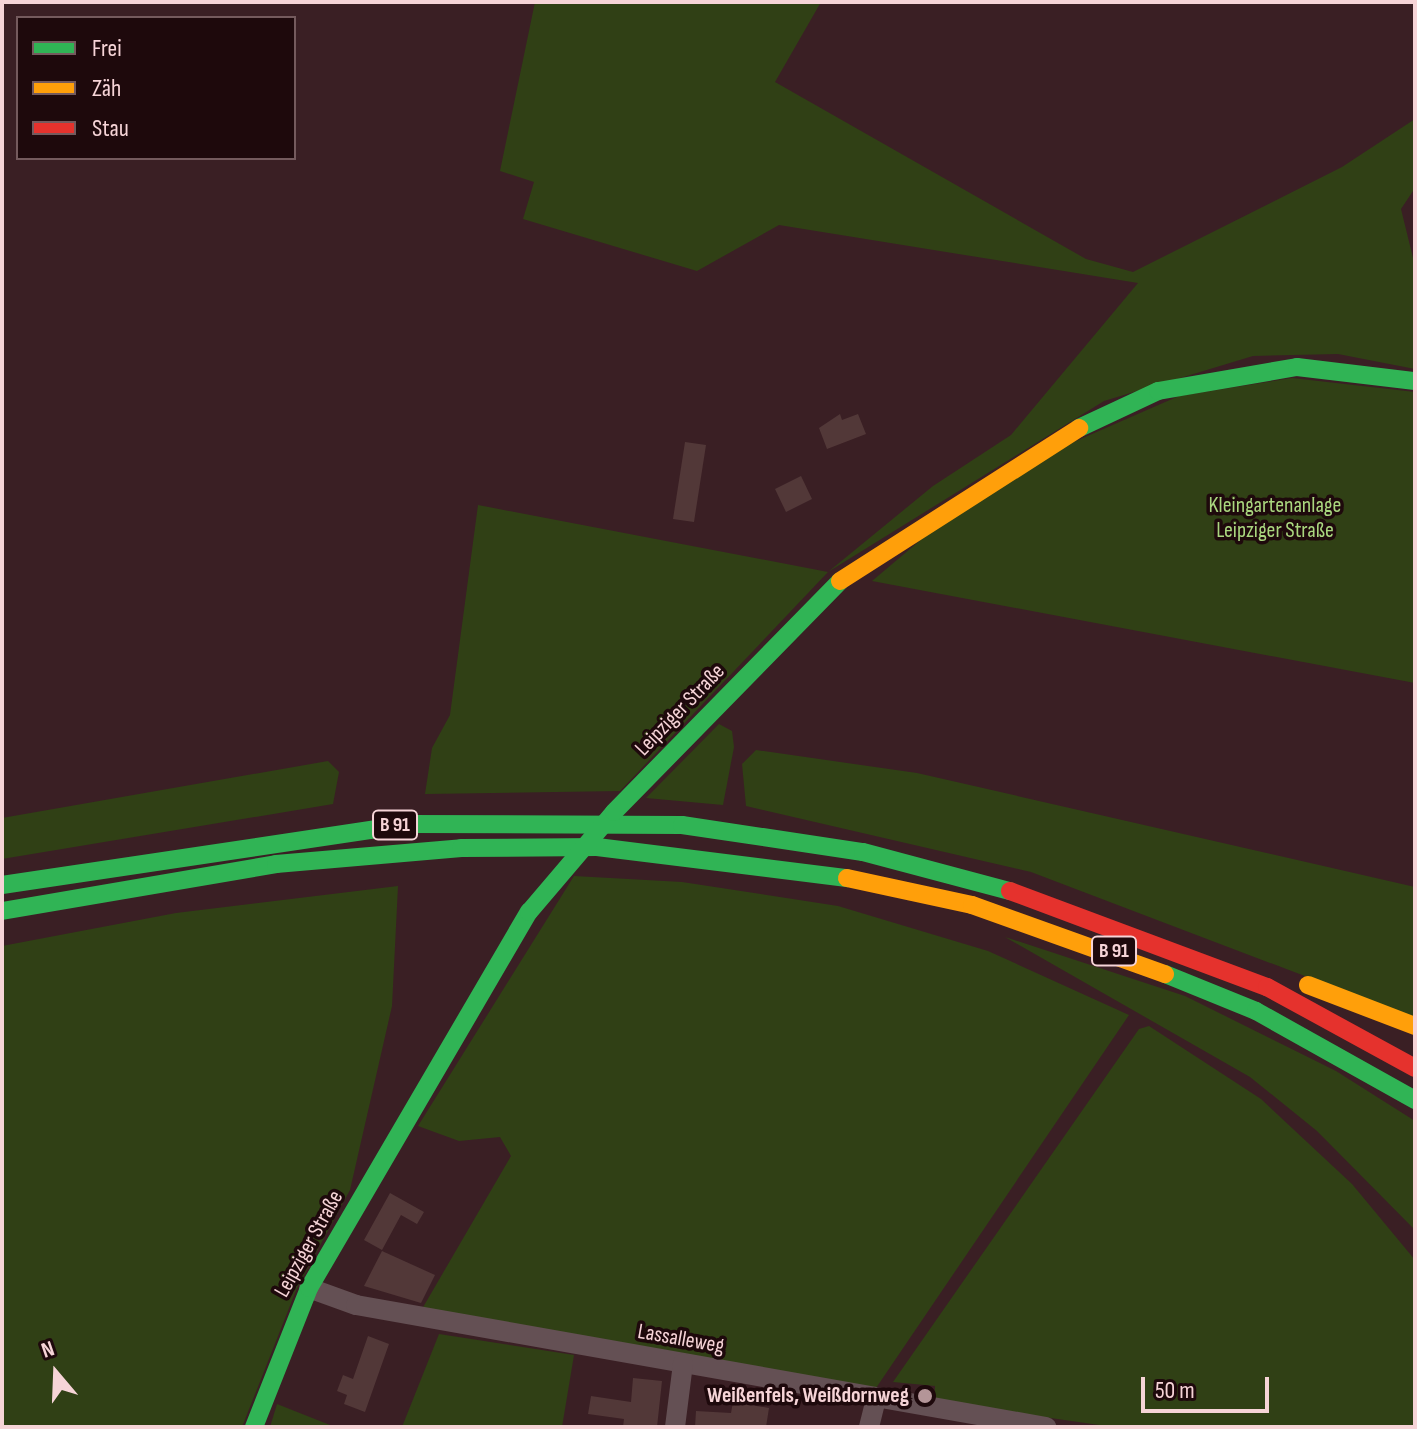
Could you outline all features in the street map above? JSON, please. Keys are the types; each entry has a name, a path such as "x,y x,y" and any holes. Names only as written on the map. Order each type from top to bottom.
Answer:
{"main road":[{"name":"Leipziger Straße","path":"254,1427 309,1288 545,889 864,558 1052,441 1158,391 1297,367 1415,381"},
{"name":"B 91","path":"2,885 408,824 620,821 791,840 963,875 1152,936 1327,1016 1415,1068"},
{"name":"B 91","path":"2,911 276,864 461,848 597,847 788,866 942,898 1084,940 1256,1011 1415,1100"},
{"path":"1152,936 1186,936 1415,1026"}],"street":[{"name":"Lassalleweg","path":"309,1288 356,1305 1046,1427"},
{"path":"675,1427 683,1364"},
{"path":"869,1427 876,1399"}],"green space":[{"path":"535,2 821,2 775,82 1086,259 1133,272 1342,167 1415,119 1415,188 1401,209 1415,266 1415,369 1338,354 1253,356 1104,401 828,572 933,486 1011,435 1138,283 779,225 697,271 523,219 534,182 500,171"},
{"name":"Kleingartenanlage Leipziger Straße","path":"1292,378 1415,392 1415,683 872,581 936,527 1060,448 1179,396"},
{"path":"478,505 828,572 620,791 425,794 432,748 450,715"},
{"path":"719,724 732,731 734,747 723,805 646,798"},
{"path":"756,750 917,773 1415,887 1415,1018 1031,872 746,806 742,764"},
{"path":"328,761 339,772 333,804 2,859 2,818"},
{"path":"574,876 682,882 838,906 988,951 1129,1015 874,1391 422,1309 511,1156 500,1137 459,1141 418,1126"},
{"path":"398,886 392,1006 350,1190 297,1288 242,1427 2,1427 2,946 176,913"},
{"path":"1005,937 1185,996 1336,1071 1415,1121 1415,1230 1317,1131 1250,1077"},
{"path":"1149,1026 1261,1099 1352,1184 1415,1260 1415,1427 1113,1427 934,1401 935,1386 893,1382 1139,1029"},
{"path":"439,1334 574,1355 562,1427 402,1427"},
{"path":"277,1404 335,1427 270,1427"}],"building":[{"path":"840,414 842,420 858,414 866,434 827,449 819,428"},
{"path":"685,442 706,445 694,522 673,519"},
{"path":"801,476 812,499 786,512 775,489"},
{"path":"390,1193 424,1212 417,1224 401,1215 382,1250 364,1240"},
{"path":"382,1251 435,1275 421,1303 364,1286"},
{"path":"368,1336 389,1344 365,1412 344,1404 347,1395 337,1391 343,1375 353,1379"},
{"path":"633,1378 662,1381 657,1427 623,1427 624,1419 588,1414 591,1396 631,1402"},
{"path":"733,1402 769,1408 766,1427 695,1427 696,1411 731,1413"}],"traffic: fast":[{"path":"1079,428 1158,391 1297,367 1415,381"},
{"path":"254,1427 309,1288 529,912 614,812 840,581"},
{"path":"2,885 408,824 682,825 863,852 1010,891"},
{"path":"2,911 276,864 461,848 597,847 847,878"},
{"path":"1165,974 1256,1011 1415,1100"}],"traffic: slow":[{"path":"840,581 1079,428"},
{"path":"847,878 972,905 1165,974"},
{"path":"1308,985 1415,1026"}],"traffic: jam":[{"path":"1010,891 1267,987 1415,1068"}],"place":[{"name":"Weißenfels, Weißdornweg","path":"925,1396"}]}
